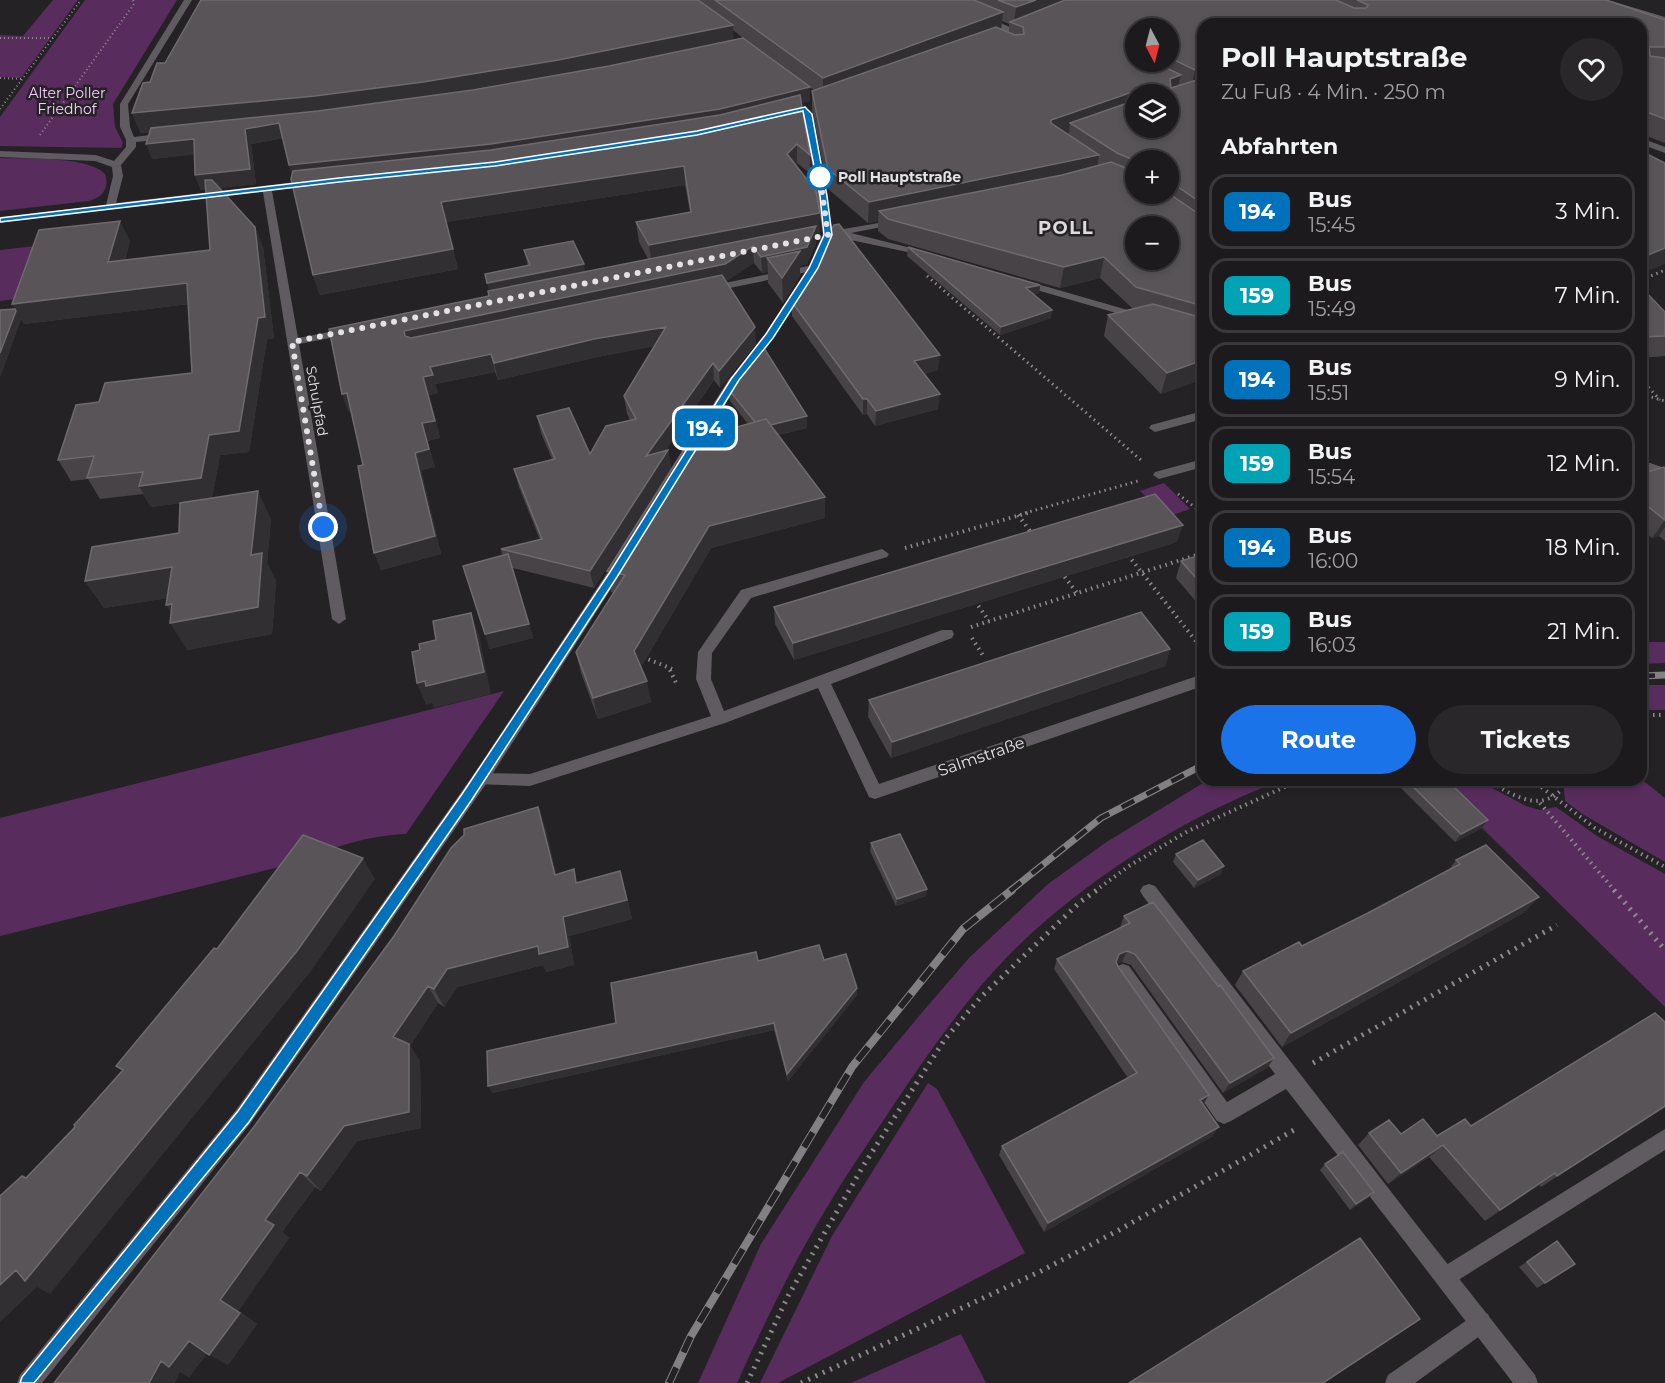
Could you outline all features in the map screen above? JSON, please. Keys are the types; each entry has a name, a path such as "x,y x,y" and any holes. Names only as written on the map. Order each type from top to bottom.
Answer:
{"street":[{"path":"116,165 130,147 125,127 124,104 188,0"},
{"path":"1600,0 1665,19"},
{"path":"973,14 1016,32"},
{"path":"1006,36 1027,28"},
{"path":"680,468 735,379 764,345 813,268 823,236 824,196 805,108"},
{"path":"130,140 178,134"},
{"path":"1647,143 1665,150"},
{"path":"0,154 96,158 116,165"},
{"path":"110,207 118,176 116,165"},
{"path":"0,220 327,181"},
{"name":"Schulpfad","path":"267,188 339,620"},
{"path":"823,236 909,219"},
{"path":"823,236 859,237 940,258"},
{"path":"697,292 813,268"},
{"path":"1007,278 1149,319"},
{"path":"292,342 360,329"},
{"path":"1155,428 1197,417"},
{"path":"1159,475 1197,465"},
{"path":"1647,466 1665,472"},
{"path":"720,719 704,685 702,663 705,652 746,594 882,554"},
{"path":"28,1383 243,1117 480,778 626,555"},
{"path":"480,778 530,780 720,719 947,634"},
{"name":"Salmstraße","path":"822,681 875,792 1197,682"},
{"path":"1149,891 1289,1077 1527,1383"},
{"path":"1123,972 1224,1114 1289,1077"},
{"path":"1445,1277 1665,1139"},
{"path":"1396,1383 1480,1322"}],"path":[{"path":"0,110 81,0"},
{"path":"26,155 134,4 134,0"},
{"path":"0,38 54,38"},
{"path":"0,78 23,79"},
{"path":"1647,278 1665,270"},
{"path":"926,275 1159,475"},
{"path":"1647,386 1660,400"},
{"path":"1647,396 1665,401"},
{"path":"882,554 1159,475"},
{"path":"1018,515 1038,541"},
{"path":"1128,554 1197,642"},
{"path":"984,657 966,628 1197,555"},
{"path":"1058,567 1077,593"},
{"path":"975,601 989,621"},
{"path":"642,657 670,670 702,663"},
{"path":"1647,715 1665,715"},
{"path":"747,1383 788,1296 865,1163 945,1039 980,998 1080,902 1129,866 1188,831 1287,786"},
{"path":"1497,786 1522,799 1540,804 1665,950"},
{"path":"1539,786 1612,840 1665,867"},
{"path":"1540,804 1554,799 1560,791 1559,786"},
{"path":"1289,1077 1557,925"},
{"path":"801,1383 1041,1271 1119,1230 1319,1116"}],"green space":[{"path":"53,0 78,0 21,78 0,77 0,35 23,36"},
{"name":"Alter Poller Friedhof","path":"85,0 177,0 113,104 115,127 123,143 121,148 0,146 0,117"},
{"path":"0,158 71,161 85,164 105,174 106,188 101,195 89,201 0,211"},
{"path":"36,246 16,299 0,301 0,250"},
{"path":"1164,483 1190,509 1167,517 1140,491"},
{"path":"1647,642 1665,642 1665,663 1647,664"},
{"path":"1647,685 1665,685 1665,710 1647,710"},
{"path":"504,691 406,834 351,843 299,862 0,936 0,818"},
{"path":"1647,784 1665,798 1665,862 1584,815 1565,801 1564,786 1647,786"},
{"path":"1198,786 1268,786 1209,812 1135,854 1066,904 1006,958 942,1035 840,1186 790,1273 737,1383 698,1383 761,1244 864,1082 969,958 1048,884 1105,843"},
{"path":"1439,786 1488,786 1526,806 1540,810 1556,807 1597,836 1665,874 1665,1007"},
{"path":"928,1083 937,1089 1025,1253 778,1383 760,1383 832,1236"},
{"path":"961,1334 986,1383 851,1383"}],"building":[{"path":"201,0 698,0 733,25 558,60 423,82 315,96 132,113 143,83 150,82 157,63 165,63"},
{"path":"715,0 974,0 1003,12 823,78"},
{"path":"998,0 1036,0 1016,7"},
{"path":"1065,0 1336,0 1354,8 1366,8 1368,5 1357,0 1606,0 1665,20 1665,47 1649,47 1650,56 1665,58 1665,119 1647,112 1647,18 1197,18 1197,70 1195,70 1179,62 1179,18 1125,18 1125,72 1175,72 1181,75 1170,79 1171,84 1125,84 1125,95 1051,120 1051,123 1099,155 869,202 828,169 812,91 996,27 1015,35 1024,34 1023,27 1010,22"},
{"path":"743,38 810,87 720,109 491,144 289,165 279,123 245,129 250,169 195,175 194,139 146,144 151,128 318,111 473,90 609,66"},
{"path":"1197,80 1197,200 1179,188 1179,150 1125,150 1125,156 1070,123 1125,104 1125,138 1179,138 1179,86"},
{"path":"800,95 810,155 797,144 787,154 816,191 820,213 649,245 636,222 691,212 684,166 441,202 453,249 313,275 291,179 293,171 491,150 720,115"},
{"path":"1647,154 1665,163 1665,248 1647,256"},
{"path":"1111,162 1125,168 1125,204 1179,204 1179,201 1197,213 1197,304 1136,287 1104,257 1064,267 888,219 879,211 1062,175"},
{"path":"205,180 212,180 255,227 265,317 258,318 239,431 209,435 201,478 139,486 143,472 87,478 94,456 58,460 76,405 99,402 105,383 192,373 187,283 12,304 39,230 120,221 108,262 210,250"},
{"path":"839,224 940,355 914,361 940,394 876,411 867,399 863,399 791,301 834,225"},
{"path":"816,226 807,247 761,257 753,246 725,264 404,331 405,336 411,338 722,275 755,327 719,371 713,363 646,456 668,450 590,571 501,549 542,539 514,469 555,459 537,416 569,408 590,454 606,426 636,419 624,396 666,327 594,339 494,363 491,354 430,367 433,375 423,377 435,421 422,423 429,449 415,453 435,536 374,553 358,466 363,465 347,393 342,394 329,329 489,296 488,291"},
{"path":"573,241 584,264 487,283 485,274 530,265 524,250"},
{"path":"908,247 1040,285 1026,288 1052,310 1001,327"},
{"path":"800,251 782,278 767,258"},
{"path":"1647,293 1665,312 1665,336 1647,337"},
{"path":"1153,304 1197,316 1197,362 1167,373 1108,315"},
{"path":"15,309 16,311 0,353 0,310"},
{"path":"762,345 807,416 771,425 766,419 755,422 729,390"},
{"path":"766,419 825,497 709,526 634,651 647,681 593,698 576,652 625,575 607,571 690,440"},
{"path":"1665,468 1665,520 1647,506 1647,472"},
{"path":"258,491 251,555 262,553 258,607 170,623 172,604 166,605 172,567 85,581 92,547 179,533 180,503"},
{"path":"1155,494 1183,525 793,643 774,607"},
{"path":"508,554 529,624 485,634 463,566"},
{"path":"1197,556 1197,579 1181,561"},
{"path":"1141,612 1170,649 892,742 869,700"},
{"path":"471,613 484,672 426,686 425,681 417,683 412,652 420,650 419,644 436,640 433,621"},
{"path":"1412,786 1453,786 1488,820 1461,834"},
{"path":"538,807 555,875 574,869 576,883 620,871 627,900 563,917 568,947 539,954 538,946 447,969 434,989 428,986 393,1037 409,1044 409,1112 344,1126 307,1176 300,1172 265,1220 274,1225 220,1300 240,1313 209,1355 189,1341 169,1367 161,1361 149,1383 54,1383 253,1128 394,936 451,848 464,835 464,829"},
{"path":"900,834 927,889 897,899 871,843"},
{"path":"303,835 363,858 297,951 25,1281 16,1270 0,1285 0,1196 22,1176 26,1178 75,1127 74,1125 123,1070 116,1066 214,948 217,949"},
{"path":"1203,840 1224,866 1198,880 1176,854"},
{"path":"1486,845 1539,897 1291,1033 1243,971 1299,942 1302,946 1368,913 1460,864 1456,860"},
{"path":"1153,902 1218,986 1220,985 1274,1058 1230,1083 1135,954 1127,951 1119,954 1116,962 1119,968 1209,1095 1200,1100 1219,1127 1048,1223 1002,1146 1137,1073 1057,959 1130,923 1124,916"},
{"path":"819,945 824,960 846,954 857,988 787,1074 774,1023 488,1086 487,1051 616,1023 611,983 756,952 758,961"},
{"path":"1655,1013 1665,1022 1665,1106 1557,1176 1555,1173 1500,1210 1443,1145 1401,1173 1369,1133 1389,1120 1401,1134 1423,1119 1437,1136 1465,1119 1471,1126"},
{"path":"1343,1152 1374,1192 1356,1204 1325,1164"},
{"path":"1360,1238 1420,1319 1323,1383 1129,1383"},
{"path":"1557,1241 1575,1264 1545,1283 1527,1262"}],"railway":[{"path":"1647,676 1665,675"},
{"path":"1010,891 1101,818 1197,768"},
{"path":"669,1383 691,1336 852,1067 963,929 1012,890"}],"bus line":[{"name":"194","path":"0,220 495,164 721,129 805,109 808,114 824,196 828,235 813,268 770,336 735,379 614,574 467,797 243,1117 28,1383"}],"place":[{"name":"Poll Hauptstraße","path":"820,177"}],"district":[{"name":"POLL","path":"1066,228"}],"route":[{"path":"323,527 292,342 828,235 819,171 820,177"}]}
